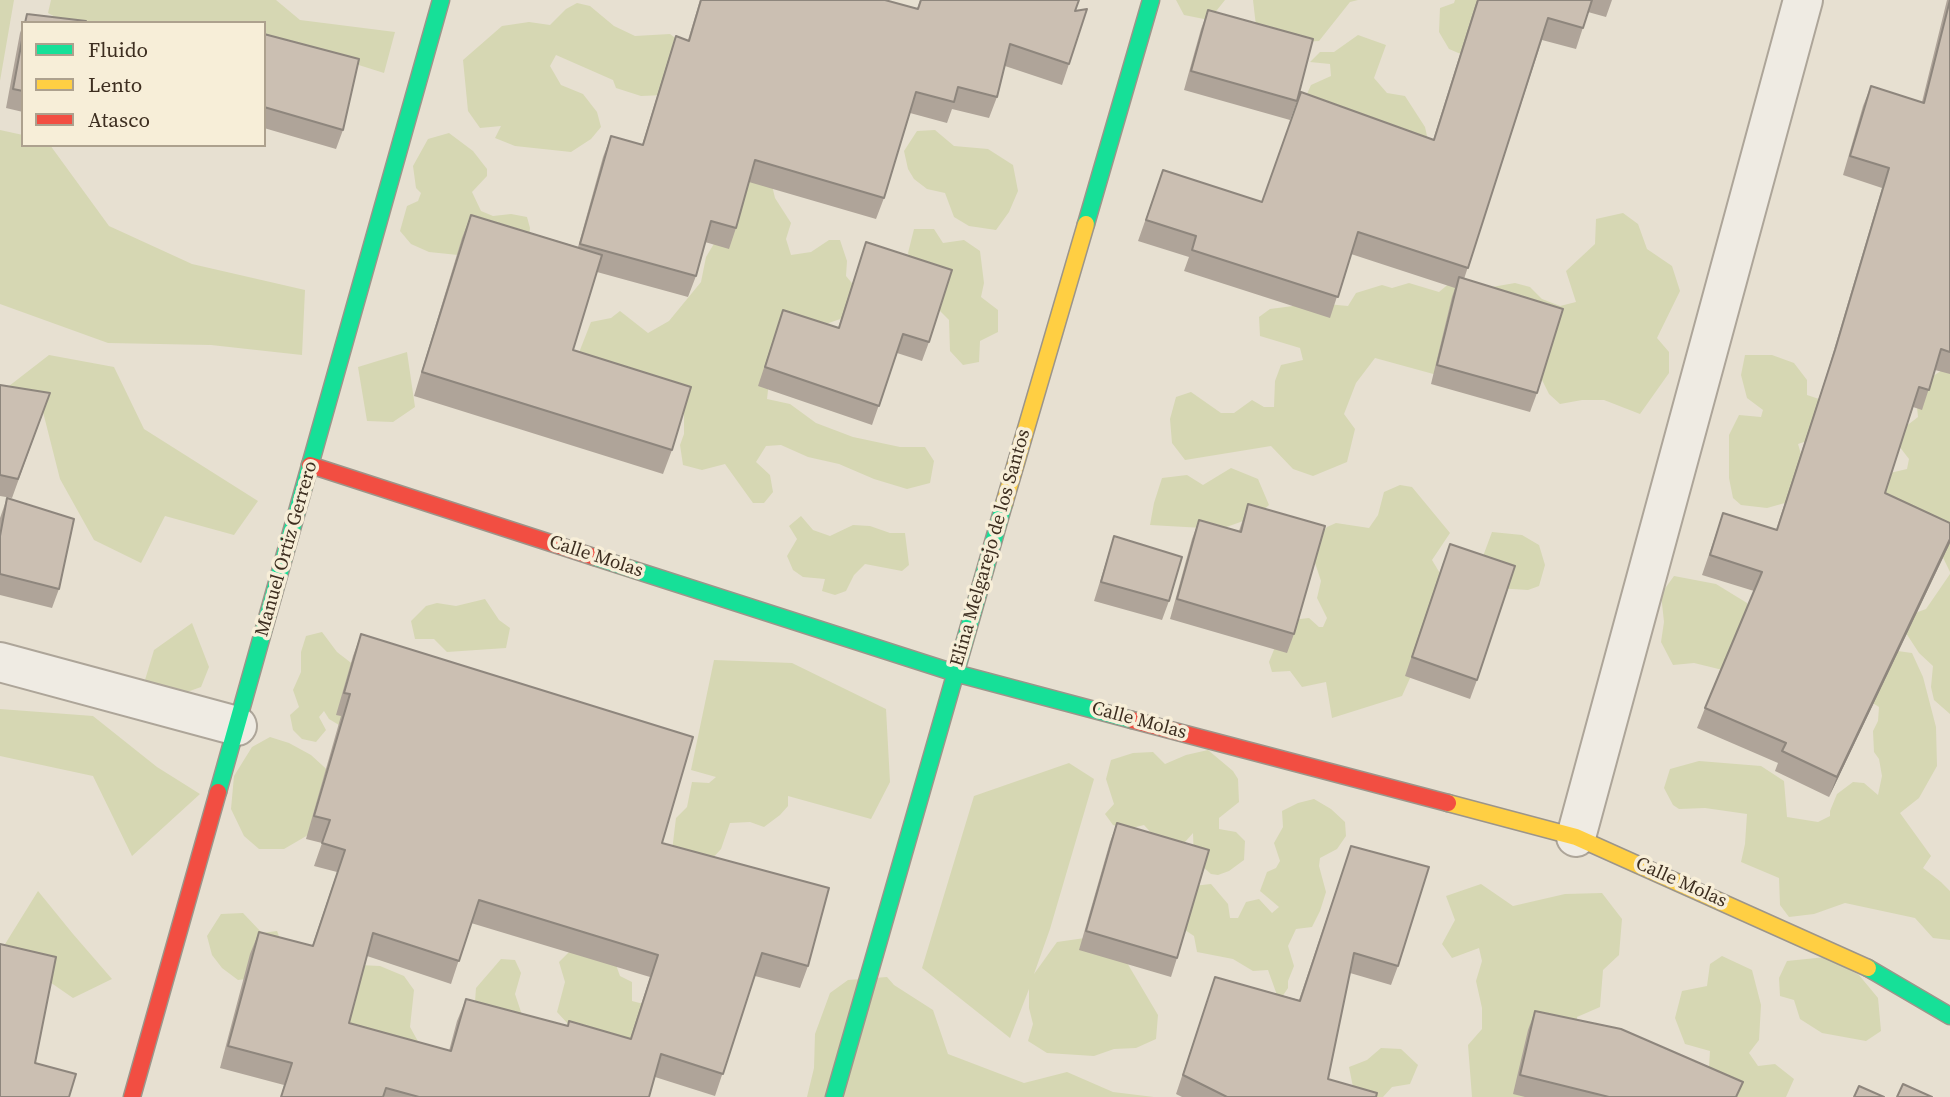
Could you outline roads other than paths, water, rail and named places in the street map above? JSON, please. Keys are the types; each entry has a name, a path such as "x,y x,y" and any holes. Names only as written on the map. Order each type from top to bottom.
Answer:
{"street":[{"name":"Manuel Ortiz Gerrero","path":"132,1097 441,0"},
{"name":"Elina Melgarejo de los Santos","path":"834,1097 1151,0"},
{"path":"1576,836 1803,0"},
{"name":"Calle Molas","path":"310,465 955,673 1576,836 1859,963 1950,1016"},
{"path":"0,662 237,726"}]}
